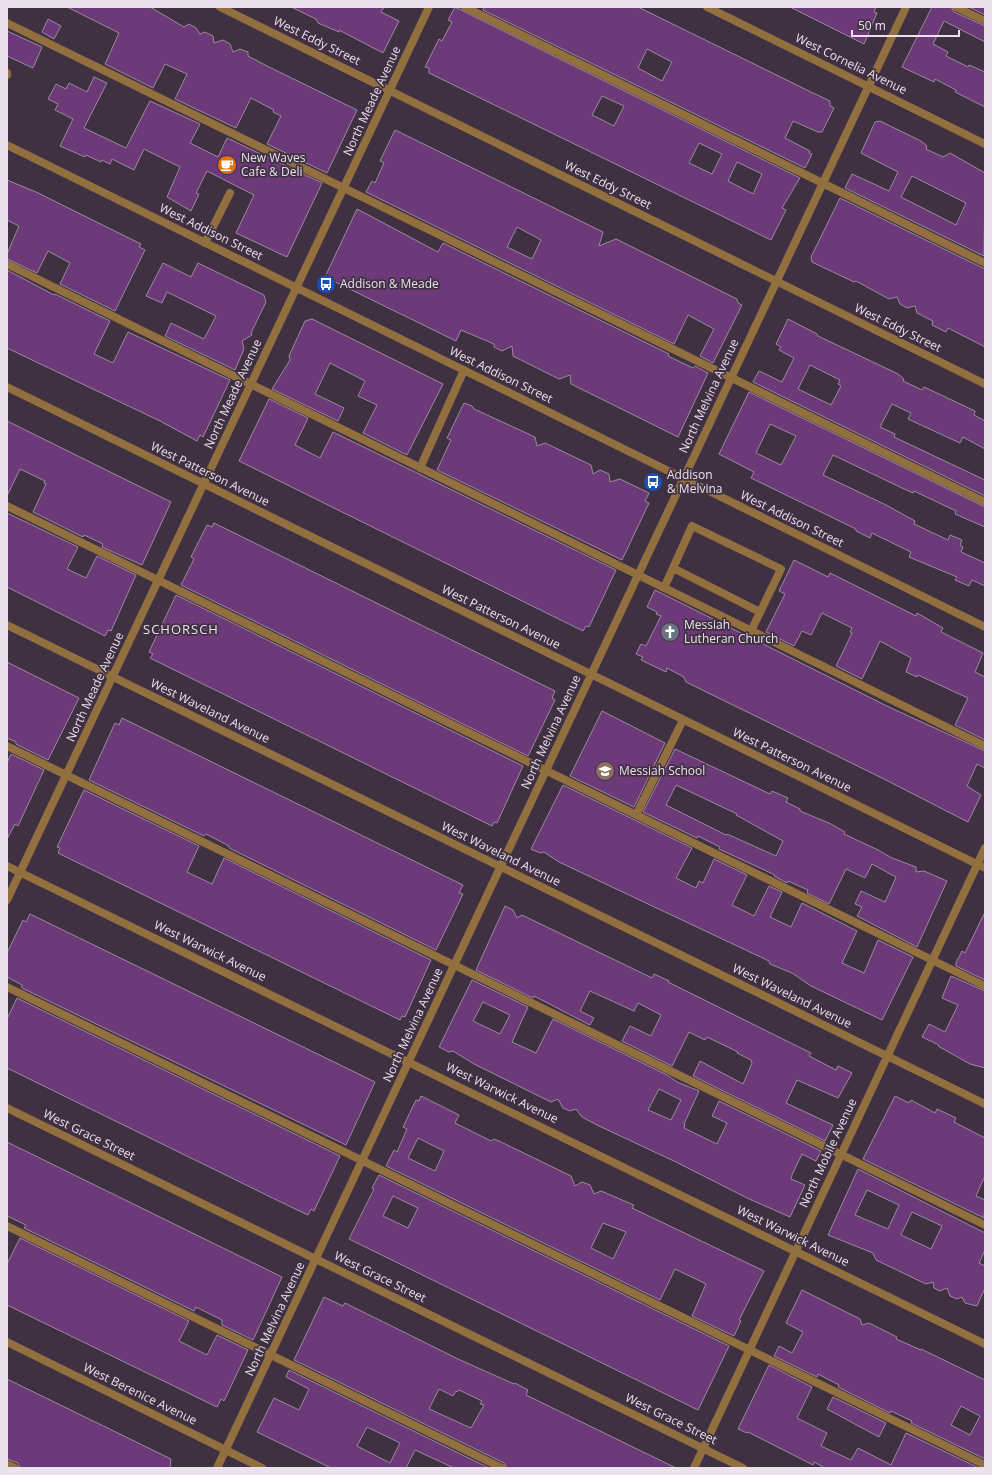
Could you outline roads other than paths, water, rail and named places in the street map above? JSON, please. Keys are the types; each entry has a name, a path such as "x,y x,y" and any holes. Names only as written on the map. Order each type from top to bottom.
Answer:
{"street":[{"name":"West Eddy Street","path":"220,7 985,384"},
{"name":"North Meade Avenue","path":"7,900 429,7"},
{"path":"465,7 985,263"},
{"name":"West Cornelia Avenue","path":"707,7 985,144"},
{"name":"North Melvina Avenue","path":"218,1468 906,7"},
{"path":"956,7 985,21"},
{"path":"7,23 985,502"},
{"name":"West Addison Street","path":"7,145 985,627"},
{"path":"205,243 230,193"},
{"path":"7,264 985,746"},
{"path":"420,468 464,370"},
{"name":"West Patterson Avenue","path":"7,387 981,866"},
{"path":"7,506 985,986"},
{"path":"664,588 692,526 781,569 751,631"},
{"path":"673,568 760,612"},
{"name":"West Waveland Avenue","path":"7,625 985,1104"},
{"path":"636,815 683,720"},
{"path":"7,746 985,1225"},
{"name":"North Mobile Avenue","path":"694,1468 932,960 981,866 985,848"},
{"name":"West Warwick Avenue","path":"7,866 409,1061 985,1344"},
{"path":"7,987 985,1465"},
{"name":"West Grace Street","path":"7,1108 743,1468"},
{"path":"7,1226 502,1468"},
{"name":"West Berenice Avenue","path":"7,1342 262,1468"},
{"path":"7,1464 15,1468"}],"place":[{"name":"New Waves Cafe & Deli","path":"227,165"},
{"name":"Addison & Meade","path":"326,284"},
{"name":"Addison & Melvina","path":"653,482"},
{"name":"Messiah Lutheran Church","path":"670,632"},
{"name":"Messiah School","path":"605,771"}],"district":[{"name":"SCHORSCH","path":"181,629"}]}
